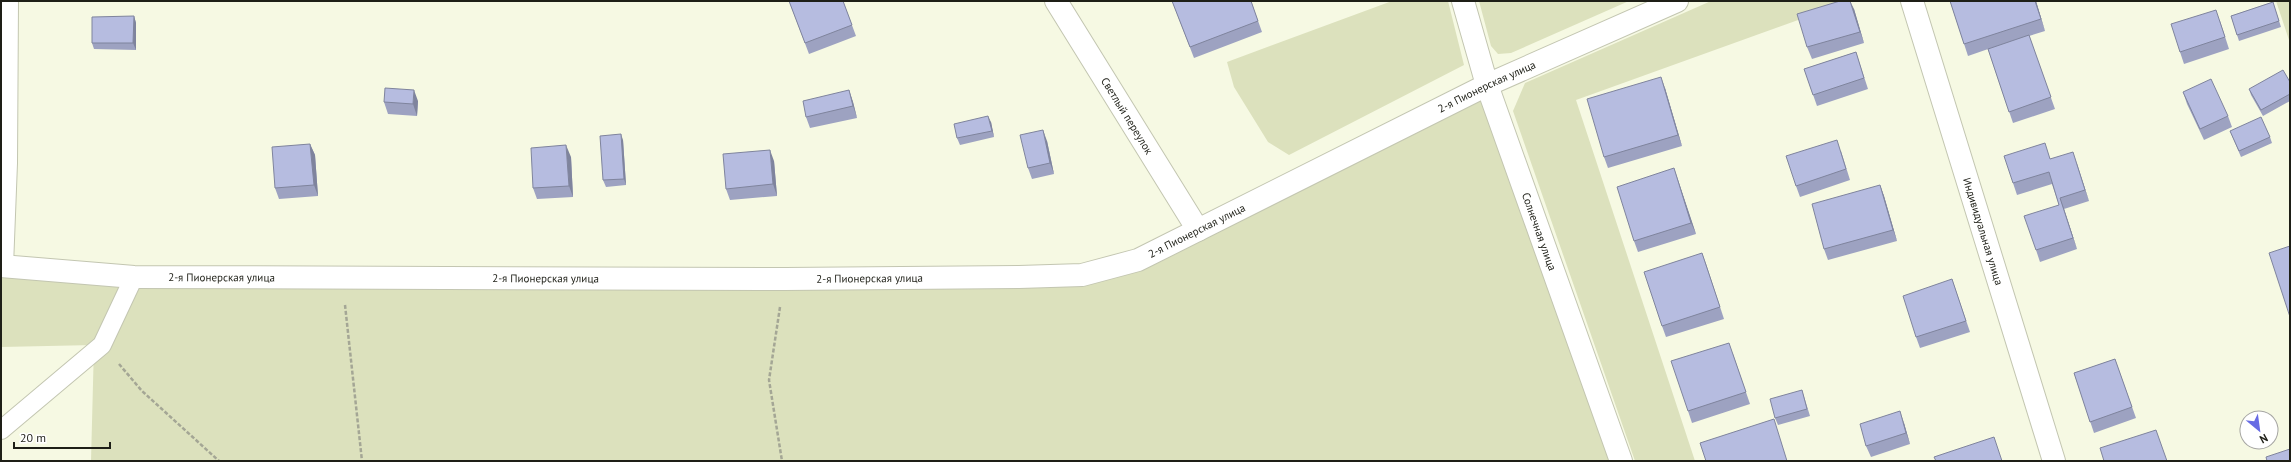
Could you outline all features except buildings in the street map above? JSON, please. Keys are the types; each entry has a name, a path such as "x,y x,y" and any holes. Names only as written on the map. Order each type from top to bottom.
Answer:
{"street":[{"path":"1,266 6,163 7,1"},
{"name":"Светлый переулок","path":"1056,1 1198,230"},
{"name":"Солнечная улица","path":"1463,1 1487,85 1621,461"},
{"name":"2-я Пионерская улица","path":"1,266 134,277 342,279 1019,277 1082,274 1138,260 1487,85 1677,1"},
{"name":"Индивидуальная улица","path":"1912,1 2054,461"}],"lane":[{"path":"1,430 102,345 134,277"}],"path":[{"path":"782,461 769,380 785,278"},
{"path":"342,279 362,461"},
{"path":"102,345 142,391 219,461"}],"green space":[{"path":"1392,1 1448,1 1464,65 1289,155 1268,142 1234,87 1227,62"},
{"path":"1479,1 1629,1 1511,53 1498,54 1491,46"},
{"path":"1711,1 1851,1 1576,100 1695,461 1635,461 1513,111 1525,83"},
{"path":"2276,1 2290,1 2290,43"},
{"path":"1487,85 1621,461 91,461 94,345 1,347 1,266 1082,275"}]}
